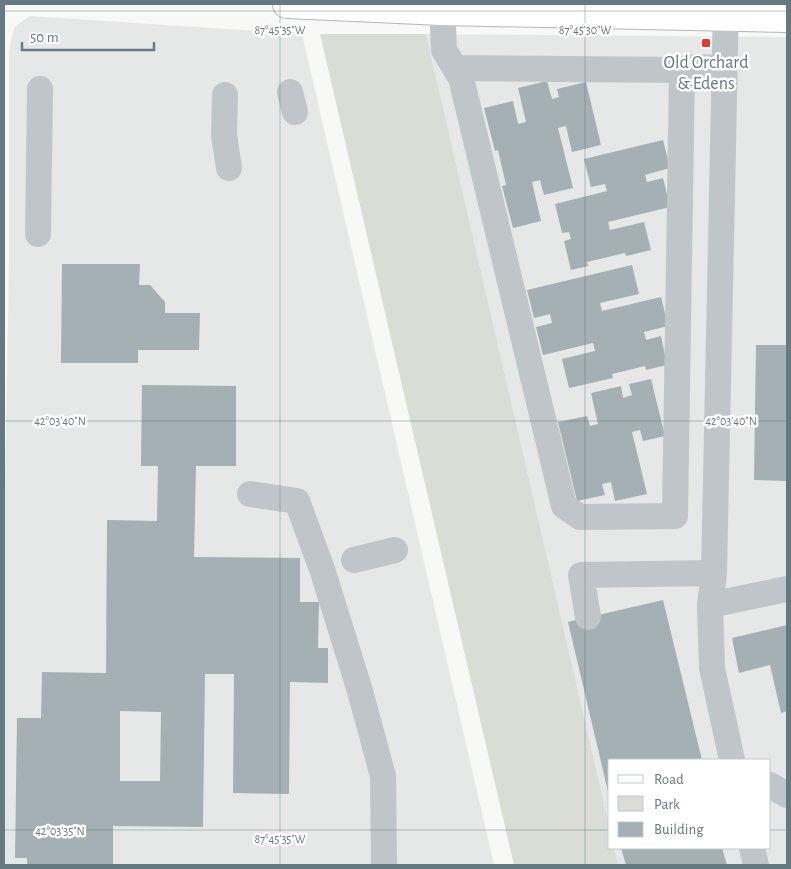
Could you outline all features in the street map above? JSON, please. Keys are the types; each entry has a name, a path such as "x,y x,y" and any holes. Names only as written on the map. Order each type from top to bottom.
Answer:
{"main road":[{"path":"287,4 726,11 787,18"}],"lane":[{"path":"442,7 444,50 461,78 564,506 580,517 675,516 682,70"},
{"path":"726,11 714,573 710,605 712,668 732,759"},
{"path":"455,68 682,70 694,67 725,68"},
{"path":"38,234 40,89"},
{"path":"226,95 224,135 229,168"},
{"path":"676,446 717,446"},
{"path":"250,494 297,501 323,572 360,691 383,776 384,865"},
{"path":"354,560 396,550"},
{"path":"588,617 581,575 714,573"},
{"path":"710,605 787,589"},
{"path":"771,786 787,795"},
{"path":"752,849 756,865"}],"shaded area":[{"path":"29,16 302,34 494,865 4,865 4,547 9,265 9,51 14,28"},
{"path":"426,34 787,37 787,865 618,865 614,849 771,849 771,759 608,759 608,820"}],"green space":[{"path":"320,34 426,34 608,820 608,849 614,849 618,865 514,865"}],"building":[{"path":"547,81 552,99 559,97 557,89 586,82 601,145 572,152 566,126 558,128 573,188 544,195 540,180 532,182 541,221 513,228 502,186 506,185 498,150 495,151 484,108 513,101 518,124 526,122 518,88"},
{"path":"663,140 670,168 645,175 647,182 663,178 670,207 608,222 610,230 644,222 651,250 626,256 625,253 587,262 588,266 571,270 564,241 571,239 569,232 562,233 555,204 607,191 605,184 591,187 584,159"},
{"path":"62,264 140,264 139,285 150,285 165,302 165,313 200,313 199,350 138,350 138,363 61,363"},
{"path":"632,265 639,294 600,303 602,311 661,297 668,326 644,332 646,340 661,336 667,365 646,370 645,366 612,374 613,378 569,388 562,359 595,351 593,343 543,355 536,327 552,323 550,314 534,318 527,290"},
{"path":"756,345 787,345 787,481 754,480"},
{"path":"651,379 665,436 643,441 640,430 632,432 647,494 615,501 611,482 602,484 605,495 577,501 558,422 587,416 590,426 598,424 591,393 621,386 623,398 632,395 629,384"},
{"path":"142,385 236,386 236,466 196,466 194,557 300,558 300,602 319,602 318,648 328,648 328,683 290,682 289,794 233,793 234,674 205,674 203,827 113,826 113,865 27,865 27,858 15,858 17,718 41,718 42,672 106,673 107,520 157,521 158,466 141,466","holes":["120,711 161,712 160,781 120,781"]},
{"path":"663,600 702,759 608,759 608,792 568,622"},
{"path":"787,625 787,711 781,713 770,665 739,673 732,638"},
{"path":"621,849 722,849 727,865 626,865"}],"place":[{"name":"Old Orchard & Edens","path":"706,43"}]}
